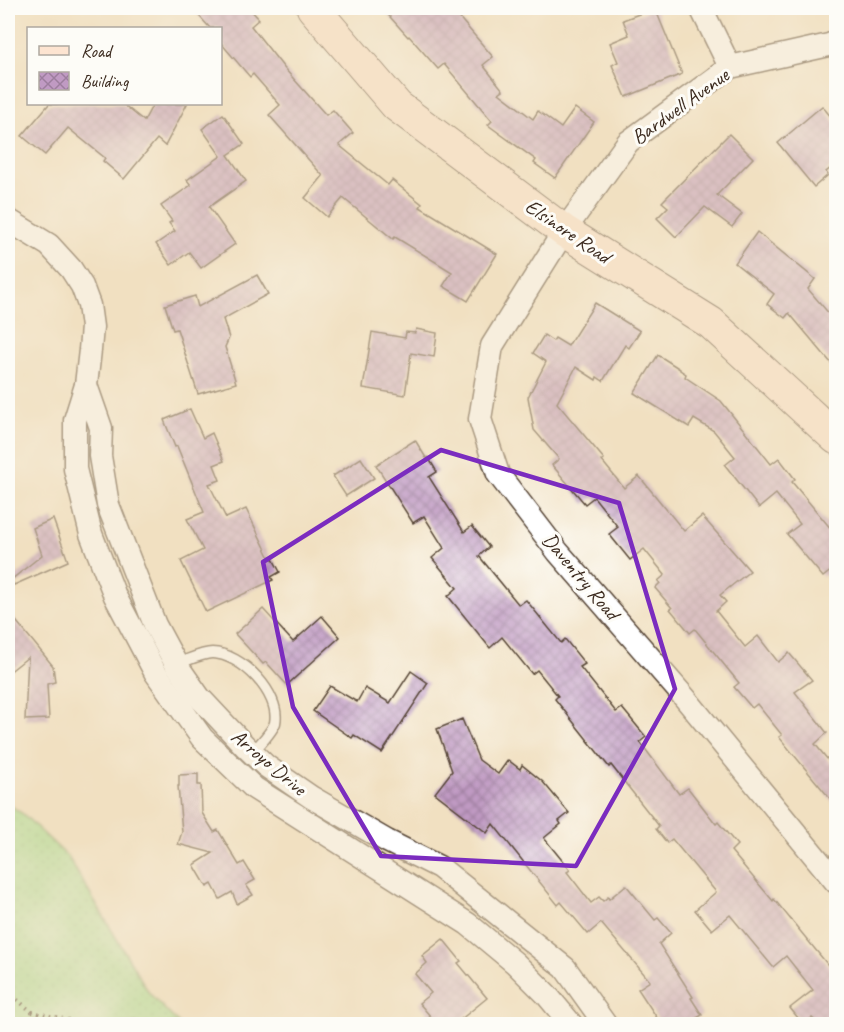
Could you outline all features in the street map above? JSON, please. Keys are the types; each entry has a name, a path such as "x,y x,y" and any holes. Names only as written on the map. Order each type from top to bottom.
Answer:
{"street":[{"name":"Elsinore Road","path":"313,8 397,106 564,231 711,323 837,438"},
{"path":"701,8 730,67"},
{"name":"Bardwell Avenue","path":"564,231 628,142 730,67 837,42"},
{"name":"Arroyo Drive","path":"8,220 49,245 71,269 82,286 89,305 92,327 86,385 75,420 75,469 91,534 115,596 155,672 202,738 254,788 468,924 515,963 546,994 571,1024"},
{"name":"Daventry Road","path":"564,231 492,346 480,419 498,474 558,552 685,698 837,882"},
{"name":"Arroyo Drive","path":"86,385 101,428 100,456 108,505 154,625 176,664 199,697 266,766 311,797 387,841 439,867 565,968 605,1024"}],"lane":[{"path":"86,512 108,505"},
{"path":"176,664 210,652 228,655 244,665 262,682 276,711 274,726 252,753"}],"path":[{"path":"8,992 32,1012 37,1024"},
{"path":"32,1012 81,1024"}],"highlighted area":[{"path":"441,450 619,503 675,689 576,866 381,856 293,707 263,562"}],"green space":[{"path":"8,804 23,814 68,857 149,993 179,1024 8,1024"}],"building":[{"path":"192,8 249,8 259,19 251,26 284,68 326,115 333,110 353,133 339,145 388,185 392,180 422,204 420,207 497,254 468,301 443,286 452,272 395,237 393,239 343,198 327,217 305,198 323,176 269,115 280,105 253,74 250,77 222,44 222,27 209,27"},
{"path":"382,8 451,8 493,57 483,65 503,90 499,93 533,119 538,111 561,128 575,108 594,122 555,178 534,163 536,160 488,125 492,121 444,64 438,69"},
{"path":"655,8 682,74 626,97 612,65 618,62 610,43 629,35 623,20"},
{"path":"48,105 124,105 144,121 152,105 186,105 165,146 157,139 124,179 103,161 105,158 68,128 45,155 22,136"},
{"path":"822,106 837,124 837,163 826,172 828,175 814,187 778,143"},
{"path":"223,114 244,144 228,155 246,181 209,207 235,244 201,268 189,252 171,265 156,244 175,231 169,223 172,221 161,206 191,185 187,180 221,156 202,129"},
{"path":"729,134 753,158 717,195 742,214 732,227 705,207 676,237 657,218 668,207 662,202"},
{"path":"757,232 815,279 808,289 837,323 837,370 789,313 785,318 767,304 774,294 735,263"},
{"path":"257,275 268,294 223,319 229,338 225,347 236,383 198,394 177,329 173,330 165,305 195,296 198,307"},
{"path":"595,303 640,331 629,348 625,345 603,381 597,377 596,380 576,367 557,403 604,459 602,461 624,488 639,476 684,531 702,516 750,571 720,595 726,602 716,611 745,647 758,636 778,662 789,653 812,680 795,692 827,733 815,744 837,771 837,807 779,737 782,735 757,704 752,708 734,687 739,683 695,629 690,633 670,609 672,608 655,588 660,583 658,581 665,575 644,549 630,560 609,534 618,527 594,497 585,504 552,465 559,459 534,430 528,397 546,362 533,353 544,335 553,341 555,338 568,346"},
{"path":"416,329 437,333 434,357 411,353 405,395 363,388 372,332 405,338 406,332 415,333"},
{"path":"658,355 680,369 686,374 685,377 721,401 771,464 779,458 795,479 792,482 837,536 837,566 823,577 787,534 800,524 776,494 759,508 725,465 735,457 714,431 694,419 689,427 634,393"},
{"path":"190,409 203,438 212,433 224,461 214,465 220,480 209,484 226,518 246,509 270,558 272,557 280,572 271,577 273,580 206,612 181,561 203,550 187,519 204,512 164,420"},
{"path":"415,440 437,472 429,477 464,532 472,526 489,547 479,556 519,605 526,600 561,643 565,639 585,664 580,667 616,712 622,708 646,737 640,742 679,794 688,788 716,824 718,822 737,845 731,851 837,976 837,1024 818,1024 812,1018 803,1024 790,1008 813,990 786,956 773,967 730,915 712,930 695,910 716,892 672,839 667,843 656,829 659,826 555,699 558,696 537,670 532,674 502,637 490,648 448,596 457,588 432,558 444,548 424,516 413,523 376,465"},
{"path":"361,458 374,478 346,496 333,476"},
{"path":"53,519 68,561 14,585 11,580 42,555 33,528"},
{"path":"263,609 293,642 322,616 340,637 287,685 266,662 263,664 235,634"},
{"path":"8,611 53,666 55,682 47,684 49,719 25,720 28,657 8,673"},
{"path":"411,671 428,683 382,753 354,735 352,738 313,711 330,686 357,702 365,688 390,703"},
{"path":"462,719 479,760 498,774 508,760 520,769 522,765 543,782 569,813 559,821 561,824 544,838 570,870 567,872 591,903 599,897 603,901 608,897 609,899 626,885 655,920 658,918 671,933 659,944 702,1015 687,1024 661,1024 638,989 650,981 601,923 588,934 561,902 558,905 493,824 487,833 435,793 452,771 437,729"},
{"path":"198,774 198,785 201,785 202,813 214,832 218,830 239,865 244,862 255,880 246,885 253,895 237,904 232,892 220,899 212,884 207,887 194,865 213,853 178,844 182,832 179,775"},
{"path":"443,939 461,961 458,963 487,998 455,1024 437,1024 419,1003 431,993 415,974 427,963 422,956"}]}
